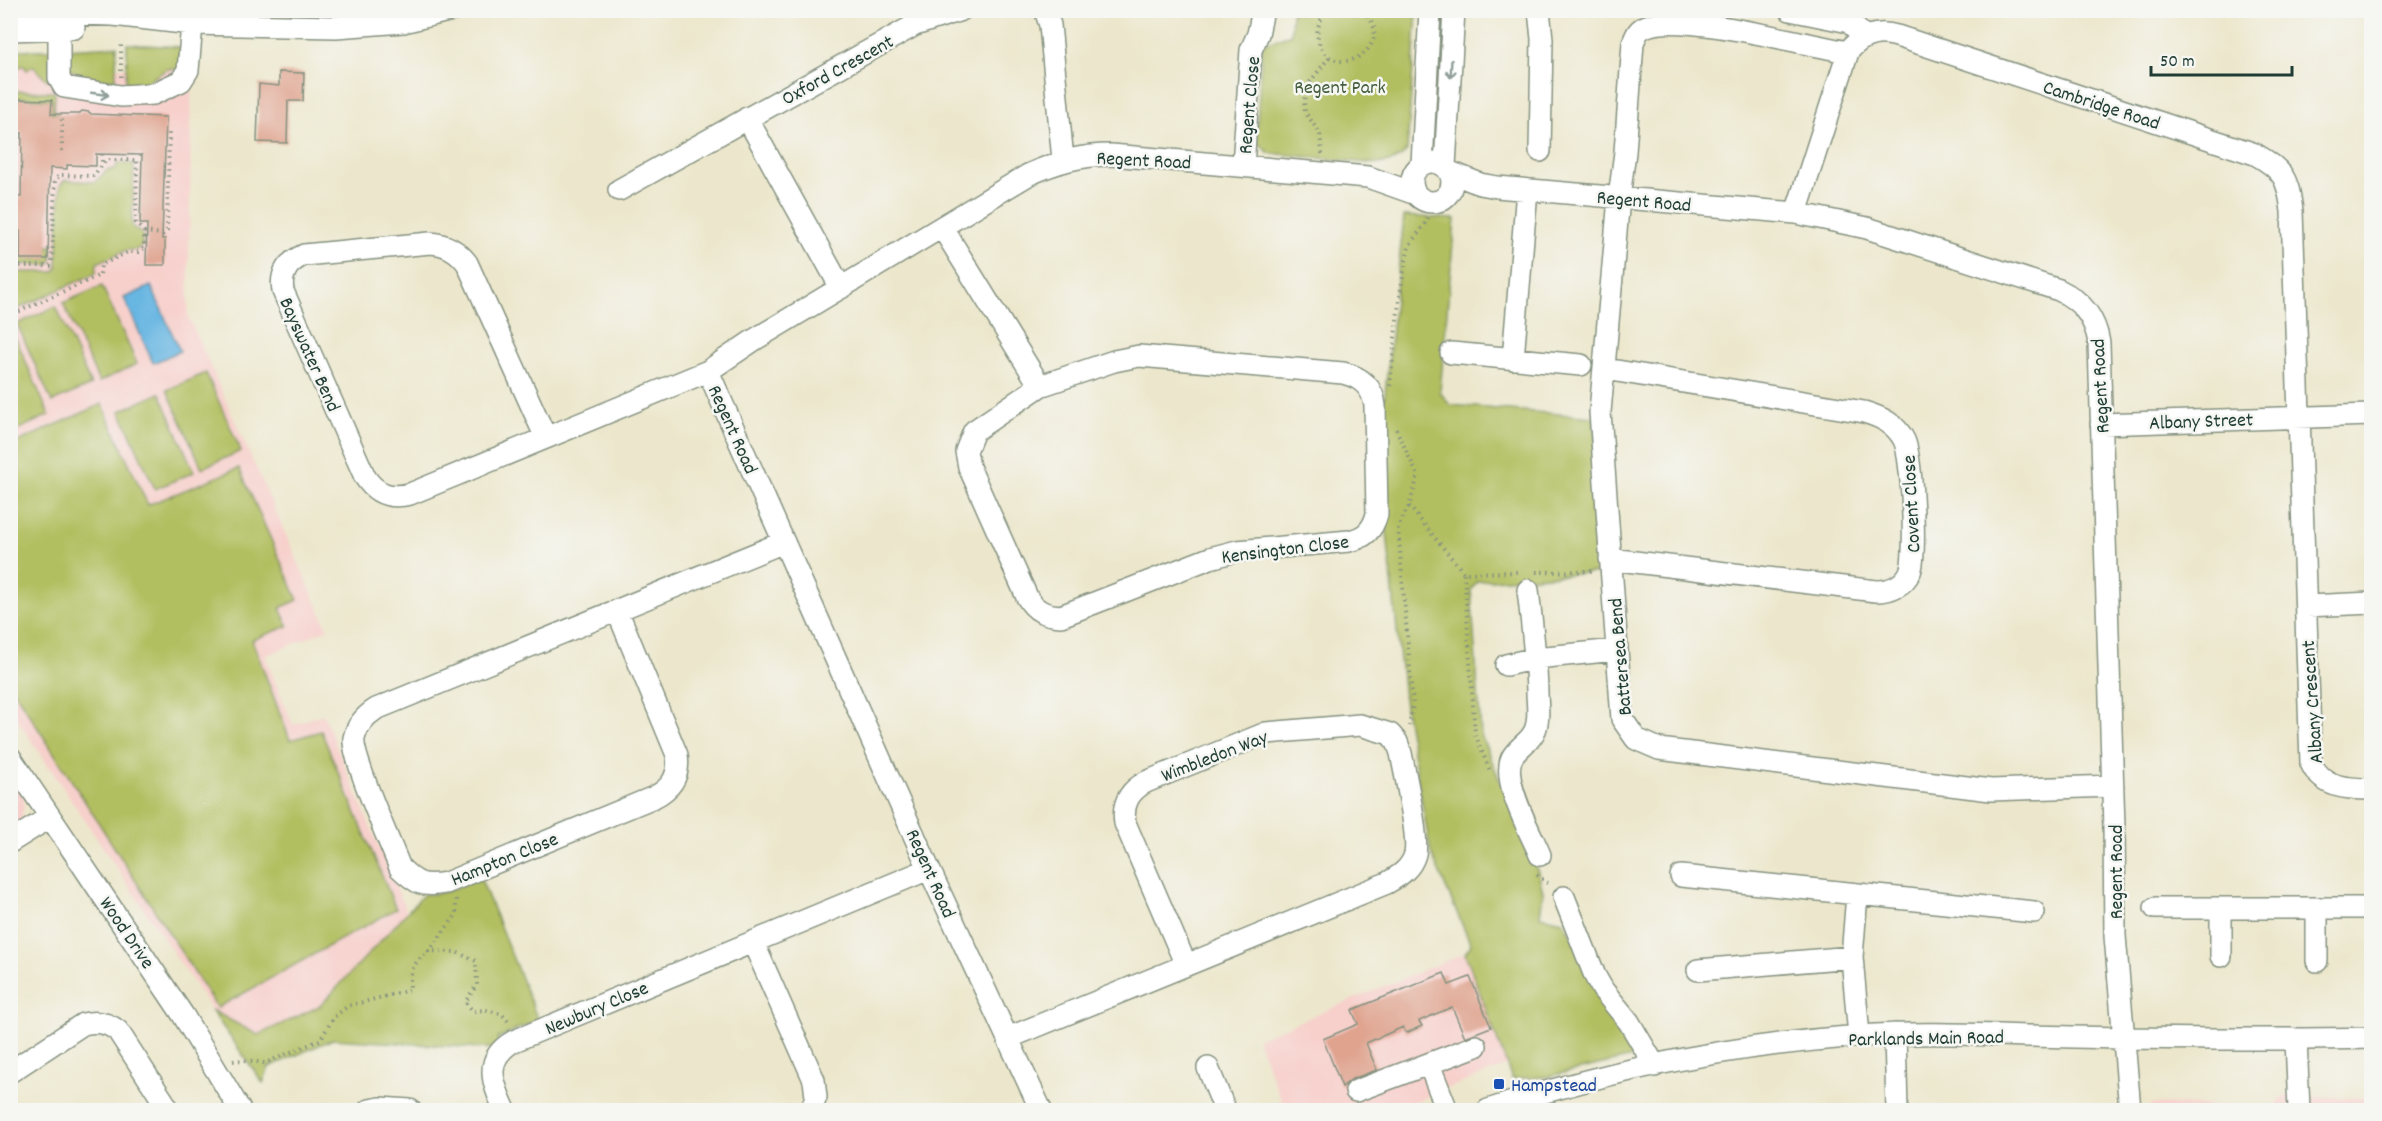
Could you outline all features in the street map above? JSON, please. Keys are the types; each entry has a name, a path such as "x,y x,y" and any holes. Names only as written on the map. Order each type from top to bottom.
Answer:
{"street":[{"path":"10,30 113,15 192,24 370,26 424,18 452,10"},
{"name":"Oxford Crescent","path":"619,190 915,25 961,10"},
{"path":"1046,10 1050,25 1063,160"},
{"name":"Regent Close","path":"1243,165 1251,50 1263,10"},
{"path":"1430,10 1419,167 1412,181 1416,194 1426,202 1446,198 1453,185 1448,169 1454,10"},
{"path":"1539,10 1542,39 1540,151"},
{"path":"1790,10 1849,22 1865,37 1848,52 1796,213"},
{"path":"10,12 60,21"},
{"path":"60,21 59,67 64,87 121,96 153,94 181,81 188,70 192,24"},
{"name":"Battersea Bend","path":"1848,52 1698,24 1661,23 1641,29 1633,43 1600,412 1622,719 1631,734 1651,747 1991,789 2113,786"},
{"name":"Cambridge Road","path":"1865,37 1881,33 1898,36 2255,154 2274,164 2286,178 2292,211 2301,417"},
{"path":"747,118 841,288"},
{"name":"Regent Road","path":"1041,1110 929,869 708,371 1028,175 1063,160 1111,155 1368,177 1416,194"},
{"path":"1419,167 1438,162 1448,169"},
{"name":"Regent Road","path":"1368,177 1419,167"},
{"name":"Regent Road","path":"1448,169 1480,184 1497,187 1796,213 1866,228 2070,295 2088,311 2097,332 2113,786 2115,936 2130,1110"},
{"name":"Regent Road","path":"1446,198 1497,187"},
{"path":"1513,358 1527,190"},
{"path":"942,227 1040,386"},
{"name":"Bayswater Bend","path":"546,438 467,263 454,249 430,243 304,255 290,262 285,269 281,284 283,291 365,477 376,490 392,497 410,494 546,438 708,371"},
{"path":"1451,353 1581,365"},
{"name":"Kensington Close","path":"1139,356 1343,373 1357,377 1368,387 1375,406 1377,514 1375,523 1364,536 1357,539 1237,551 1210,558 1070,614 1042,613 1027,597 969,467 966,451 970,437 980,426 1040,386 1114,361 1139,356"},
{"name":"Covent Close","path":"1605,369 1864,412 1887,421 1904,438 1910,459 1914,560 1905,580 1892,589 1876,591 1611,564"},
{"name":"Albany Street","path":"2101,424 2372,415"},
{"name":"Albany Crescent","path":"2301,417 2311,763 2321,778 2333,785 2350,789 2372,789"},
{"name":"Hampton Close","path":"617,610 677,755 678,764 674,780 669,788 654,797 446,883 431,885 419,883 400,868 355,753 354,737 361,722 376,709 617,610 784,542"},
{"path":"1528,590 1536,658 1537,724 1532,737 1514,753 1508,767 1535,862"},
{"path":"2306,606 2372,603"},
{"path":"1506,665 1536,658 1616,650"},
{"name":"Wimbledon Way","path":"1186,965 1125,823 1125,807 1132,792 1146,782 1266,733 1360,725 1390,734 1397,741"},
{"path":"1008,1038 1403,874 1416,853 1401,753 1397,741"},
{"name":"Wood Drive","path":"10,757 183,1015 240,1110"},
{"path":"10,842 50,817"},
{"name":"Newbury Close","path":"506,1110 494,1086 493,1075 497,1058 507,1045 514,1041 929,869"},
{"path":"1682,876 2034,912"},
{"path":"1857,894 1852,957 1859,1036"},
{"path":"1564,897 1595,976 1603,990 1629,1022 1655,1066"},
{"path":"2155,908 2372,908"},
{"path":"2220,908 2220,956"},
{"path":"2317,908 2317,961"},
{"path":"753,942 814,1080 816,1097 811,1110"},
{"path":"1698,970 1852,957"},
{"path":"10,1072 83,1024 93,1021 112,1026 117,1031 170,1110"},
{"path":"1895,1034 1897,1110"},
{"name":"Parklands Main Road","path":"1488,1110 1513,1107 1566,1087 1655,1066 1743,1050 1859,1036 1895,1034 2125,1038 2372,1038"},
{"path":"2296,1039 2299,1110"},
{"path":"1356,1091 1476,1046"},
{"path":"1429,1064 1447,1110"},
{"path":"1208,1068 1225,1110"},
{"path":"369,1110 380,1108 410,1110"}],"path":[{"path":"1329,10 1321,19 1318,35 1323,51 1329,56 1347,61 1355,60 1369,48 1374,31 1372,22 1364,11"},
{"path":"1322,161 1320,133 1305,112 1304,102 1307,86 1329,56"},
{"path":"62,116 62,151"},
{"path":"144,232 164,234 167,230 165,215 169,132 165,132"},
{"path":"102,154 103,165"},
{"path":"11,315 100,275 101,265 128,252 138,252 144,248 144,232 136,223 137,160 134,158 107,160 93,176 60,175"},
{"path":"10,271 15,266 50,266 55,180 60,175 61,168"},
{"path":"1388,396 1409,247 1422,230 1429,214"},
{"path":"1392,421 1418,476 1409,506 1398,527 1413,705 1409,726 1410,741 1397,741"},
{"path":"1409,506 1464,573 1475,734 1492,776"},
{"path":"1464,573 1611,564"},
{"path":"1535,862 1564,897"},
{"path":"227,1064 234,1060 265,1063 320,1040 334,1017 348,1006 410,990 409,976 415,962 429,951 456,915 456,900 446,883"},
{"path":"429,951 456,952 476,962 477,985 465,1002 473,1011 486,1010 502,1014 510,1024 514,1041"}],"shaded area":[{"path":"11,64 192,70 188,316 328,629 265,656 293,725 323,714 407,913 320,1006 258,1035 211,1009 11,710"},
{"path":"10,773 24,796 21,821 11,828"},
{"path":"1465,953 1507,1065 1394,1110 1285,1110 1257,1039"},
{"path":"2282,1096 2372,1098 2371,1110 2151,1110 2151,1104 2275,1107"}],"green space":[{"name":"Regent Park","path":"1292,11 1417,11 1407,150 1402,156 1393,161 1378,164 1269,153 1256,141 1262,44 1291,34"},
{"path":"127,44 180,47 182,69 167,69 144,84 126,88"},
{"path":"117,46 115,87 92,80 69,69 66,49"},
{"path":"11,50 54,50 52,79 47,80 33,66 27,70 23,65 17,69 14,67 11,69"},
{"path":"11,91 55,92 54,113 58,113 51,155 52,100 11,97"},
{"path":"117,163 134,164 132,226 143,235 142,246 97,263 96,273 11,312 11,277 16,272 54,272 57,269 60,185 65,180 95,182 107,170 116,169"},
{"path":"1404,216 1455,219 1440,392 1450,405 1594,417 1604,572 1477,581 1471,590 1481,735 1538,872 1543,892 1540,916 1563,921 1641,1055 1546,1077 1512,1079 1465,953 1471,945 1431,853 1405,708 1385,514 1383,412"},
{"path":"11,241 20,242 20,259 47,259 48,246 52,246 52,261 48,265 11,264"},
{"path":"102,286 137,364 99,382 63,303"},
{"path":"56,306 91,385 52,402 17,324"},
{"path":"10,325 49,415 11,433 10,433"},
{"path":"206,373 241,451 202,468 167,390"},
{"path":"160,393 194,472 155,489 120,411"},
{"path":"102,404 148,505 239,468 298,600 280,608 288,626 252,640 290,740 321,731 396,909 217,1008 11,686 11,445"},
{"path":"480,877 538,1020 498,1038 498,1049 333,1039 269,1067 263,1083 211,1010 258,1035 320,1006 424,894 446,892"}],"water":[{"path":"151,286 180,351 153,363 124,298"}],"building":[{"path":"279,72 304,73 303,101 288,101 287,143 257,142 259,84 279,86"},
{"path":"10,99 52,100 51,114 79,114 82,111 91,114 166,117 162,239 165,239 165,265 146,265 147,224 140,224 142,155 96,154 96,166 67,165 67,169 50,168 48,259 20,259 20,231 10,230 10,197 21,197 22,133 10,132"},
{"path":"1444,973 1449,985 1470,977 1491,1027 1465,1037 1452,1007 1419,1021 1422,1026 1406,1033 1403,1027 1366,1043 1377,1070 1352,1079 1342,1087 1323,1039 1358,1024 1352,1010"}],"place":[{"name":"Hampstead","path":"1499,1084"}]}
